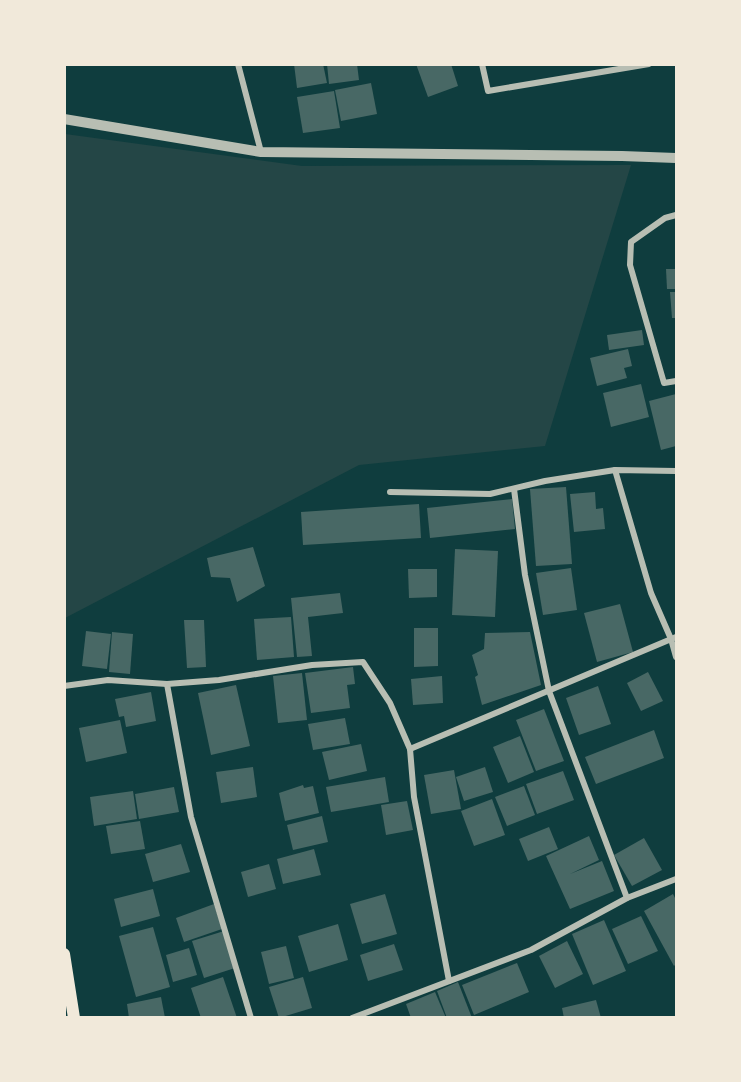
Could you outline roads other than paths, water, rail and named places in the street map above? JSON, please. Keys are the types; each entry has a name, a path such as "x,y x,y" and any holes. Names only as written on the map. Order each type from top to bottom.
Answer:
{"main road":[{"path":"64,954 74,1017"}],"street":[{"path":"238,64 261,152"},
{"path":"482,64 488,91 649,64"},
{"path":"64,119 261,152 676,158"},
{"path":"676,215 665,218 631,242 630,265 664,383 676,381"},
{"path":"390,492 490,494 615,470 676,471"},
{"path":"615,470 651,593 674,638 676,657"},
{"path":"514,489 525,575 549,691 627,898"},
{"path":"410,749 674,638"},
{"path":"64,686 108,680 167,684 219,680 312,665 363,662 390,703 410,749 414,797 449,981"},
{"path":"167,684 191,817 251,1017"},
{"path":"352,1017 531,950 627,898 676,879"}]}
